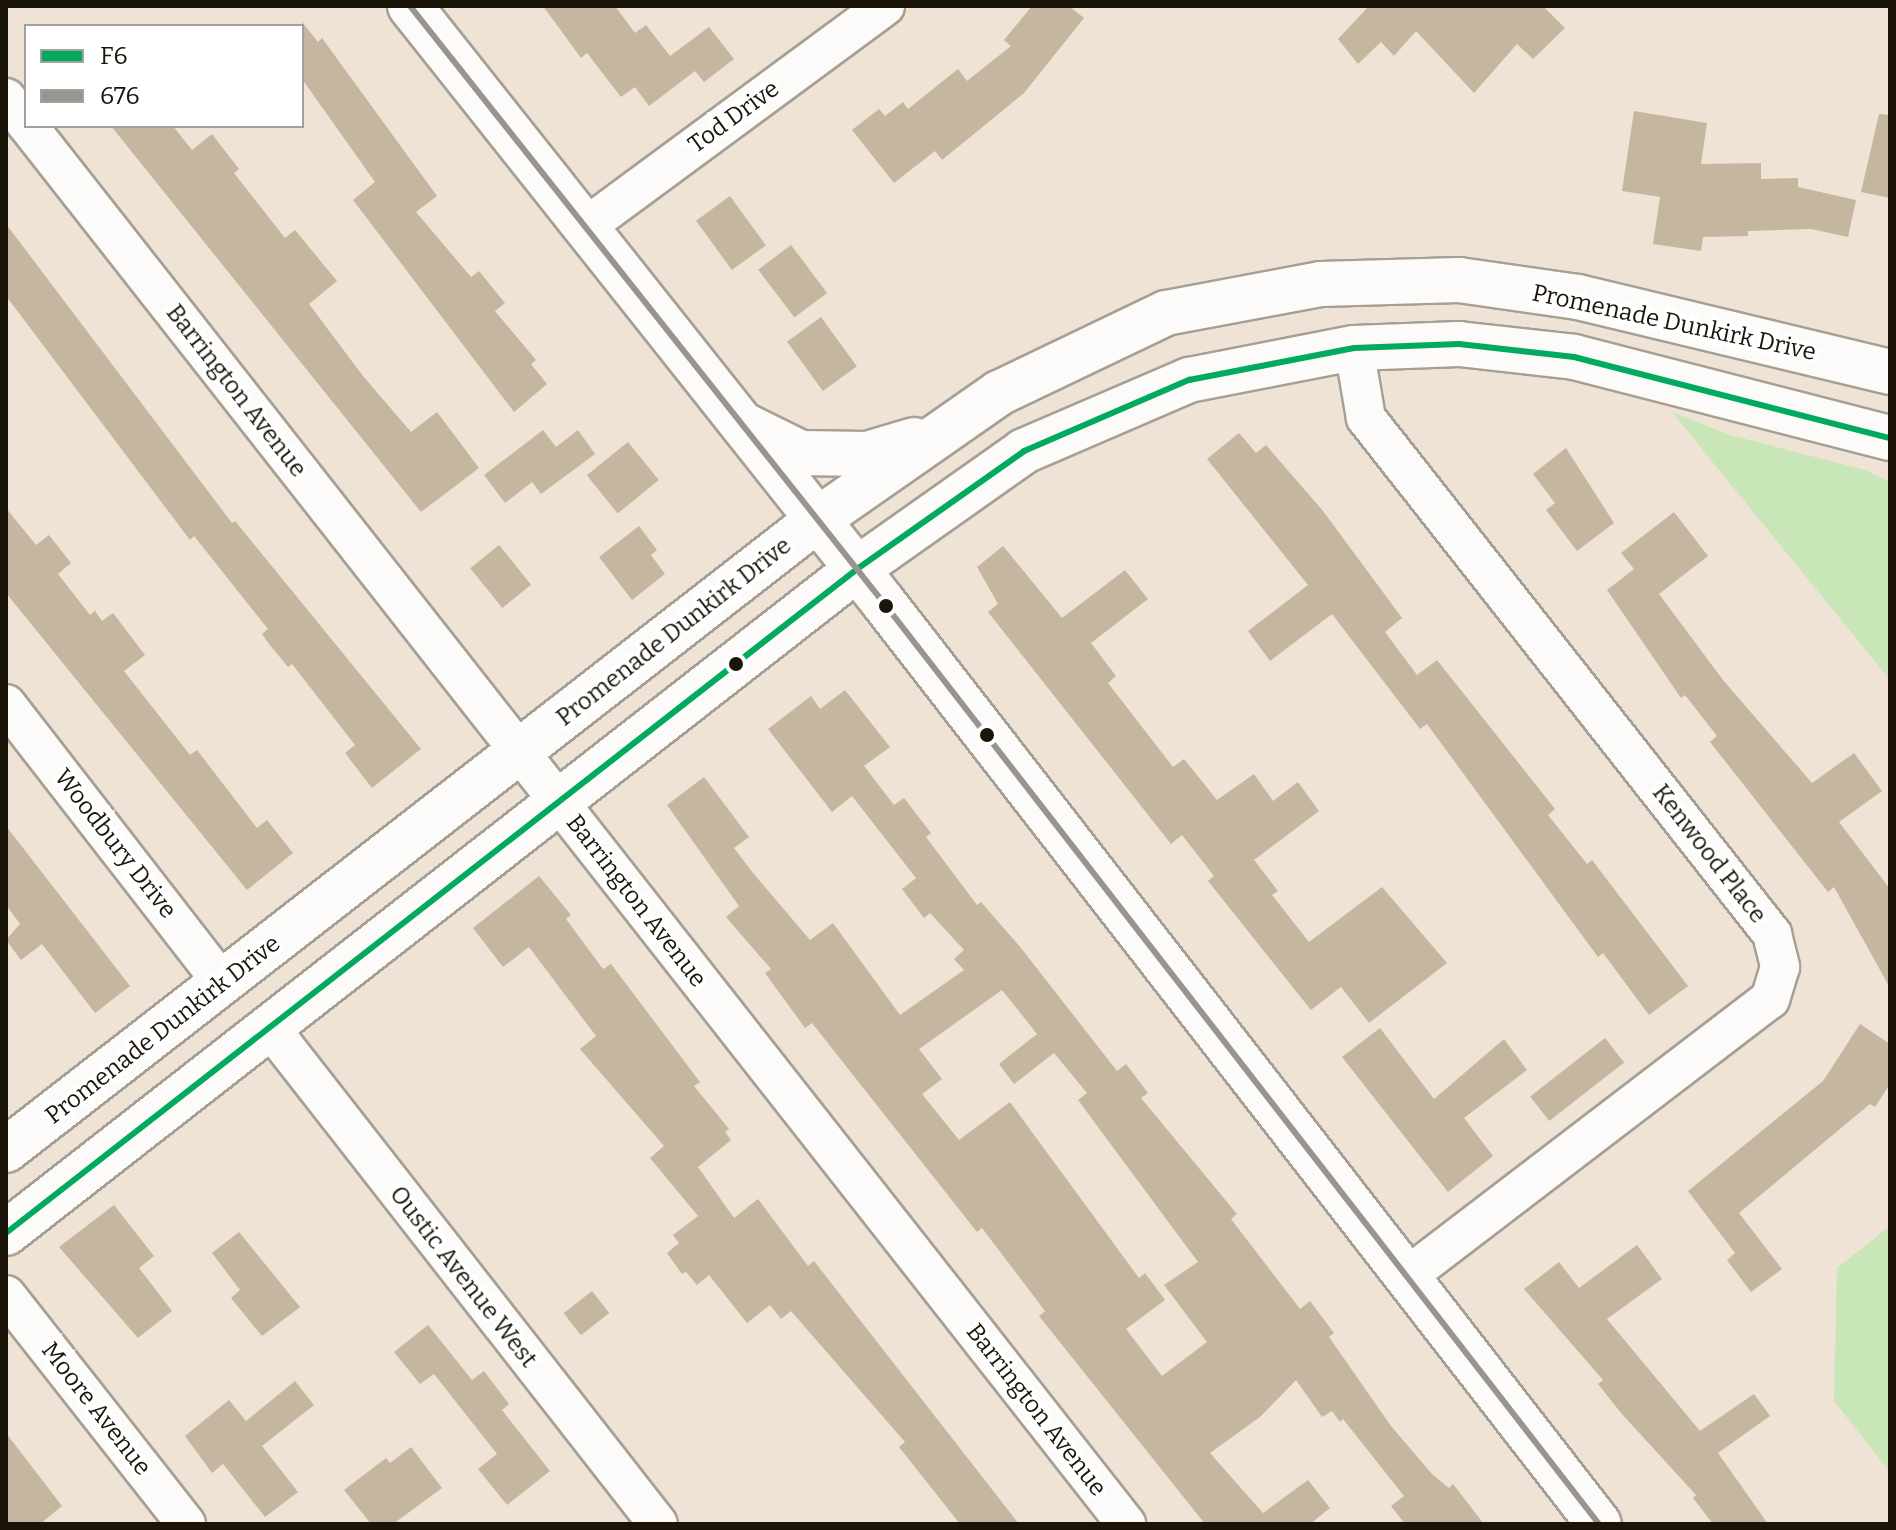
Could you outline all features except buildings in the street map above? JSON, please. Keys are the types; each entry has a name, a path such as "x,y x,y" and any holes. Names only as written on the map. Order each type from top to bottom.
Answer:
{"main road":[{"path":"410,6 857,569 1599,1524"},
{"name":"Promenade Dunkirk Drive","path":"6,1150 817,520 999,393 1166,313 1321,284 1459,280 1578,297 1890,372"},
{"path":"6,1233 857,569 1024,451 1189,380 1354,348 1459,344 1574,357 1890,438"},
{"path":"742,424 801,453 867,454 944,431"}],"street":[{"name":"Tod Drive","path":"584,228 885,6"},
{"name":"Barrington Avenue","path":"6,98 24,121"},
{"name":"Barrington Avenue","path":"29,128 1126,1524"},
{"name":"Kenwood Place","path":"1354,348 1366,418 1772,934 1780,967 1770,999 1406,1277"},
{"name":"Woodbury Drive","path":"6,704 223,984"},
{"name":"Oustic Avenue West","path":"271,1029 658,1524"},
{"name":"Moore Avenue","path":"6,1295 186,1524"}],"green space":[{"path":"1672,412 1730,435 1865,470 1890,482 1890,680"},
{"path":"1890,1226 1890,1472 1834,1401 1837,1268"}],"transit line":[{"name":"676","path":"410,6 883,602 1599,1524"},
{"name":"F6","path":"6,1233 857,569 1024,451 1189,380 1354,348 1459,344 1574,357 1890,438"}]}
